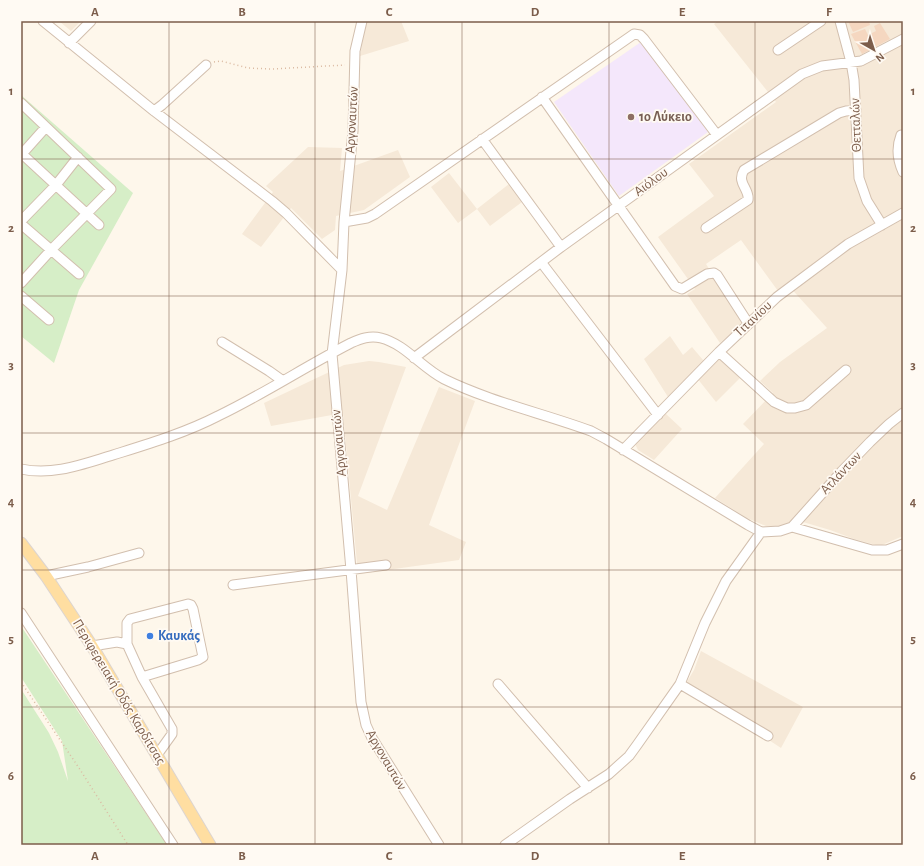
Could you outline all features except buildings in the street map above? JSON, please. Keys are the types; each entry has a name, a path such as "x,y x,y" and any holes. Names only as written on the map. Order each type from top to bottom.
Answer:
{"main road":[{"name":"Περιφερειακή Οδός Καρδίτσας","path":"21,544 46,576 92,646 210,845"}],"street":[{"path":"43,21 154,111 286,213 342,270"},
{"path":"69,43 91,21"},
{"name":"Αργοναυτών","path":"362,21 355,51 353,131 344,222 342,270 332,354 361,702 366,725 378,749 439,845"},
{"path":"778,50 821,21"},
{"name":"Θετταλών","path":"840,21 852,62 859,178 867,201 882,225"},
{"path":"344,222 367,218 375,214 634,34 644,39 717,135"},
{"name":"Αιόλου","path":"414,358 561,247 808,70 822,66 863,60 903,38"},
{"path":"154,111 206,65"},
{"path":"542,97 677,287 682,289 707,274 714,273 717,275 748,323"},
{"path":"21,103 111,189 21,283"},
{"path":"706,228 748,200 749,195 741,181 741,176 744,170 839,113 856,110"},
{"path":"46,127 21,154 99,225"},
{"path":"901,135 897,150 898,159 903,172"},
{"path":"482,139 561,247"},
{"path":"21,221 56,185 78,157"},
{"name":"Τιτανίου","path":"623,450 748,323 777,297 848,244 903,213"},
{"path":"21,224 78,274"},
{"path":"541,262 658,415"},
{"path":"21,296 49,320"},
{"path":"21,469 36,471 62,470 154,442 217,417 357,340 377,337 390,341 436,374 453,383 591,431 761,532 726,581 705,623 680,684 650,729 629,756 609,774 570,799 505,845"},
{"path":"222,342 269,371 283,382"},
{"path":"719,352 774,402 788,408 806,405 846,370"},
{"name":"Ατλάντων","path":"761,532 780,531 792,527 870,442 903,413"},
{"path":"792,527 872,550 887,550 903,544"},
{"path":"46,576 88,567 139,553"},
{"path":"233,585 386,565"},
{"path":"142,677 198,660 203,657 191,605 188,604 130,619 127,623 127,644 142,677 172,729 172,734 157,755"},
{"path":"21,613 173,845"},
{"path":"92,646 117,642 127,644"},
{"path":"498,684 588,788"},
{"path":"680,684 768,736"}],"path":[{"path":"206,65 221,61 248,68 272,69 355,65"},
{"path":"21,682 79,768 128,845"}],"shaded area":[{"path":"59,21 81,21 71,31"},
{"path":"366,21 401,21 409,41 360,56"},
{"path":"718,21 903,21 903,536 882,545 876,545 854,539 793,519 782,529 766,526 747,518 715,498 764,444 743,424 773,393 760,381 780,362 827,328 787,284 778,291 741,240 706,264 743,323 720,343 687,294 695,289 658,237 714,196 689,164 776,102 714,24"},
{"name":"1ο Λύκειο","path":"641,42 708,132 619,196 554,102"},
{"path":"308,147 342,148 340,171 398,150 410,177 364,210 336,216 335,230 322,239 291,208 261,247 242,234 273,192 266,186"},
{"path":"449,173 477,209 458,223 431,187"},
{"path":"509,184 522,202 490,226 477,209"},
{"path":"670,336 683,355 692,347 709,367 718,357 740,378 716,402 693,373 668,397 644,359"},
{"path":"369,361 406,367 358,496 387,510 439,387 475,401 429,525 466,542 459,560 358,574 343,413 271,426 264,403 344,365"},
{"path":"665,413 682,429 654,460 638,450 635,444"},
{"path":"701,651 803,707 781,748 685,685 694,670"}],"green space":[{"path":"21,95 133,193 79,290 54,363 21,336"},
{"path":"21,626 167,845 21,845 21,689 49,733 58,752 68,781 62,741 21,677"}],"place":[{"name":"1ο Λύκειο","path":"631,117"},
{"name":"Καυκάς","path":"150,636"}]}
